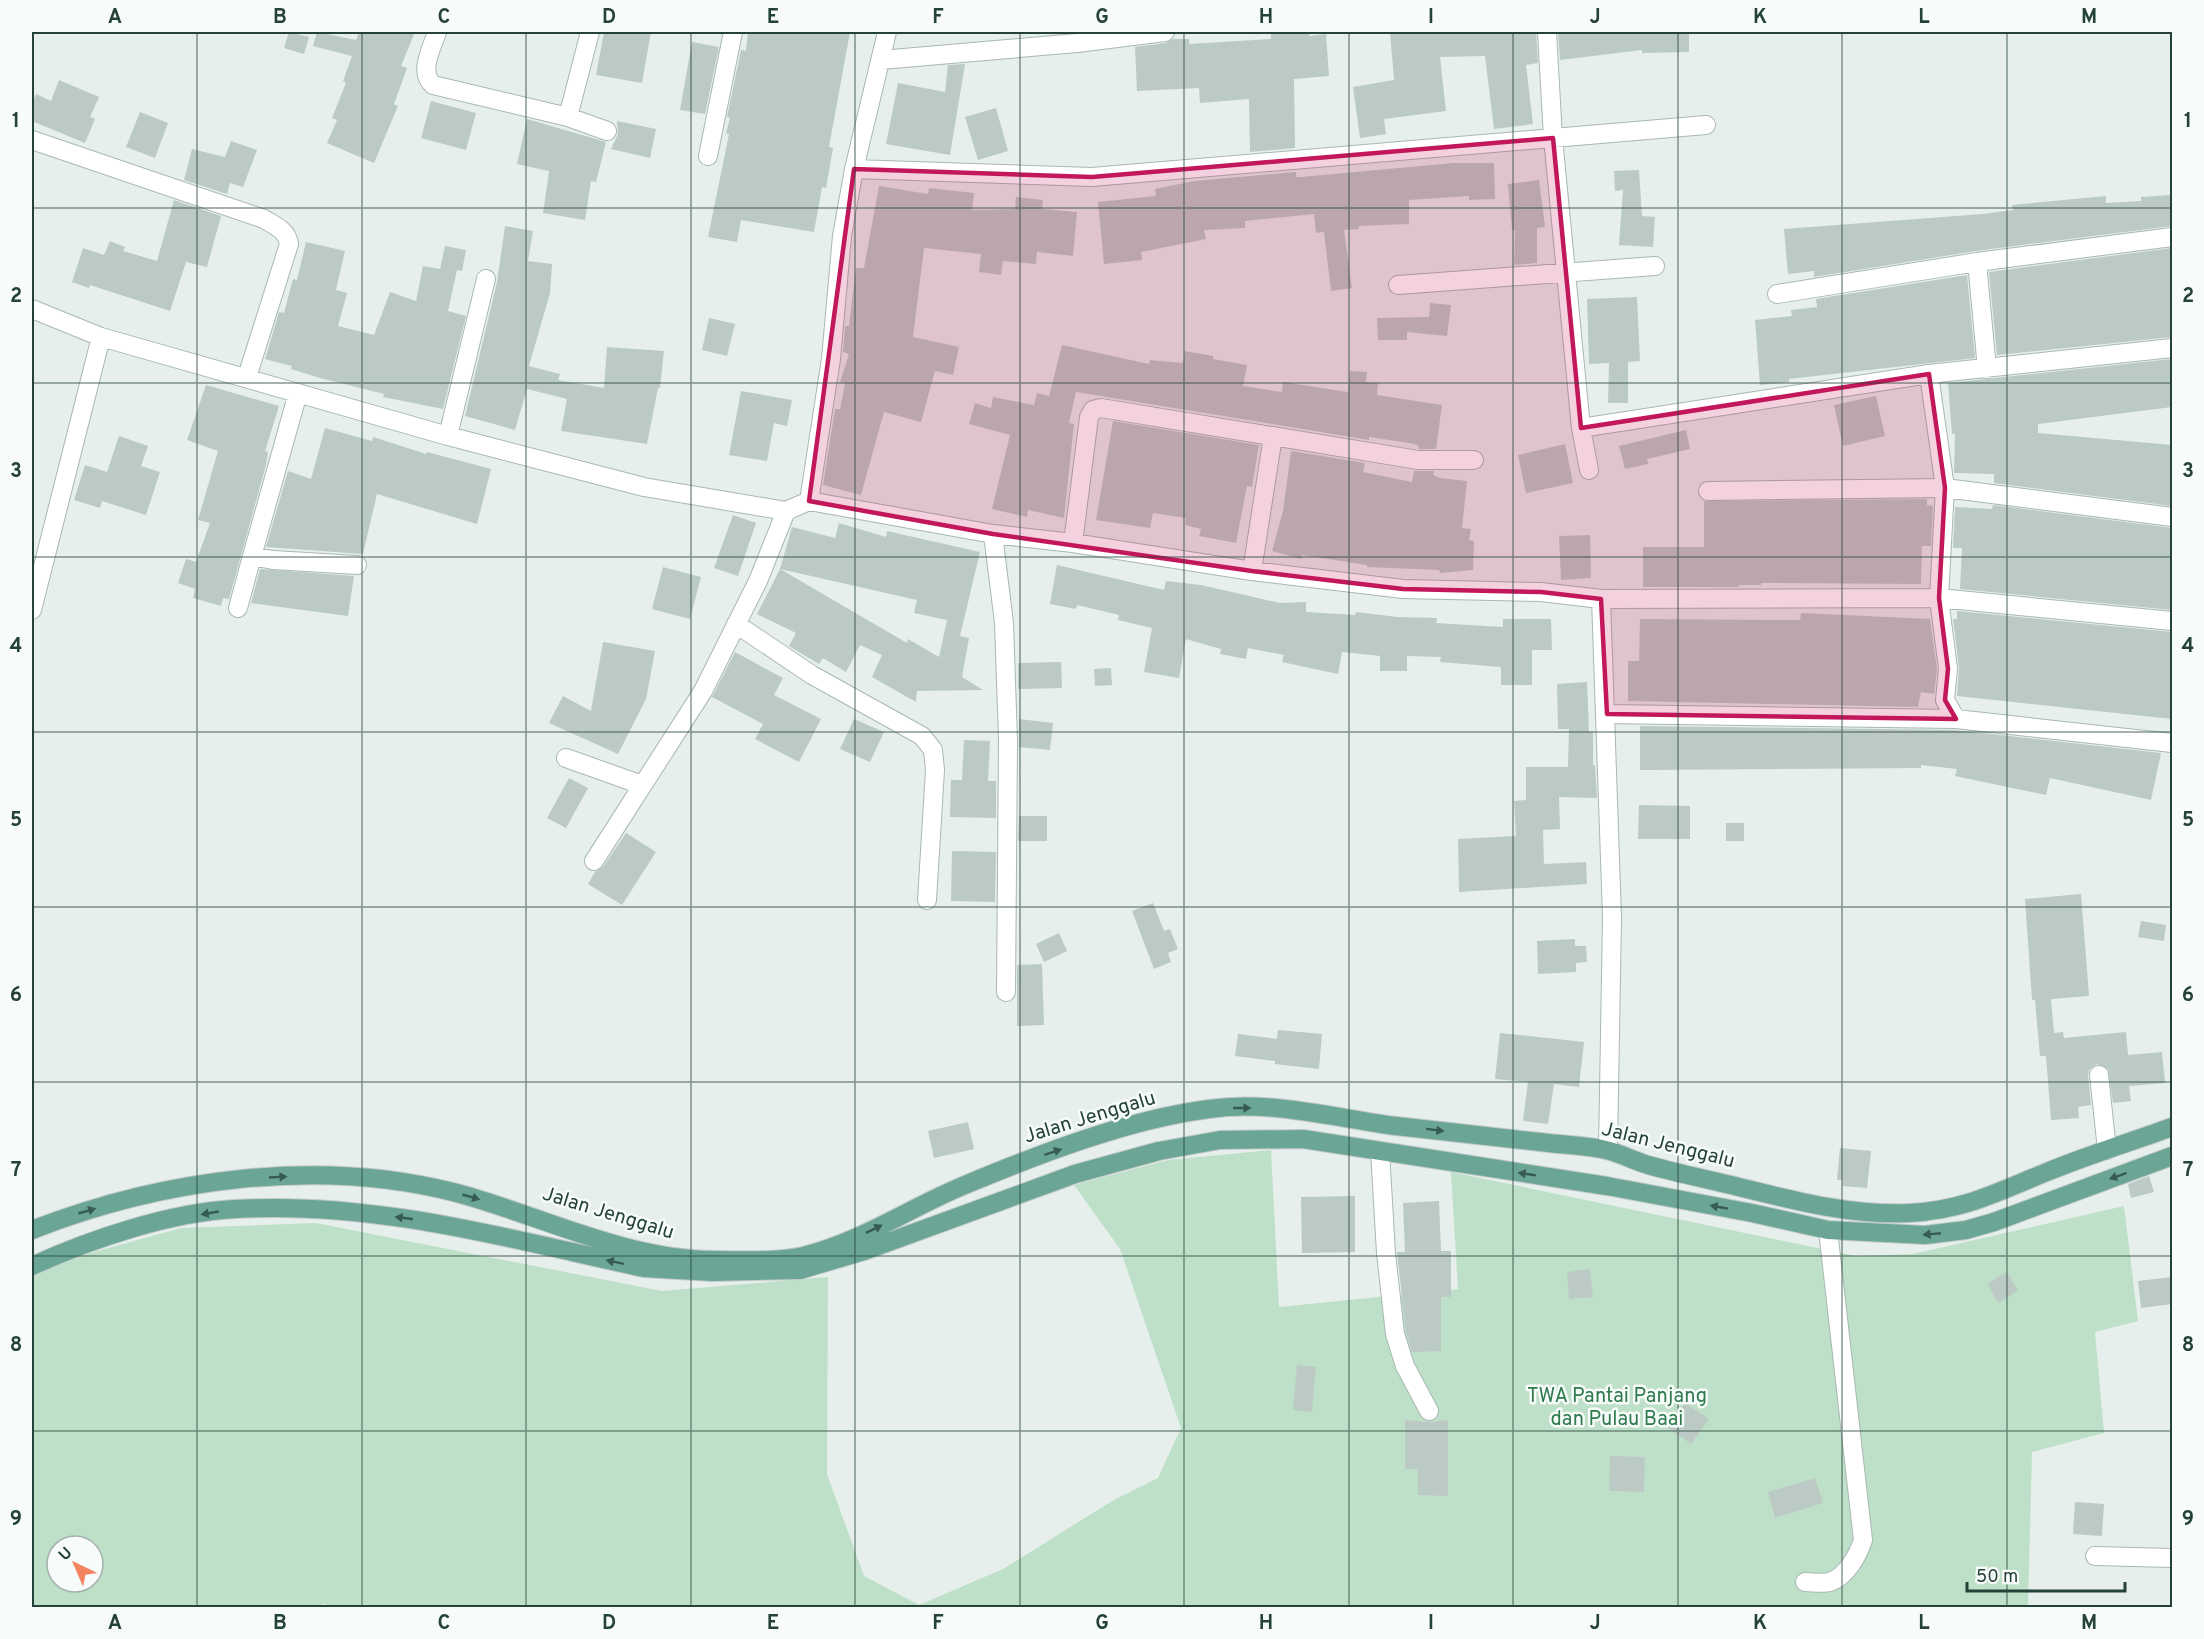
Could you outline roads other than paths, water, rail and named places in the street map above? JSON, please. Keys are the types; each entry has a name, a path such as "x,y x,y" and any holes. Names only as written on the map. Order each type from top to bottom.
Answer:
{"main road":[{"name":"Jalan Jenggalu","path":"800,1263 961,1186 1042,1155 1144,1122 1212,1108 1273,1108 1319,1113 1380,1124 1608,1150 1645,1164 1763,1193 1822,1206 1884,1214 1917,1213 1979,1202 2047,1172 2172,1127"},
{"name":"Jalan Jenggalu","path":"32,1266 74,1249 161,1221 235,1209 298,1208 366,1213 444,1224 644,1268 711,1260 800,1263 864,1251 1075,1174 1159,1151 1220,1140 1303,1139 1607,1186 1752,1213 1828,1230 1924,1235 1966,1230 2172,1156"},
{"name":"Jalan Jenggalu","path":"32,1230 68,1216 132,1198 206,1185 317,1175 368,1178 452,1192 524,1213 674,1265"},
{"path":"1752,1213 1763,1193"}],"street":[{"path":"437,32 426,69 426,77 433,85 568,117 607,130"},
{"path":"568,117 590,32"},
{"path":"708,156 733,32"},
{"path":"809,501 831,359 842,236 854,169 887,32"},
{"path":"882,60 1077,43 1165,32"},
{"path":"1547,32 1564,274 1581,428 1589,470"},
{"path":"854,169 1092,177 1706,125"},
{"path":"32,140 264,219 281,229 288,237 289,244 247,377"},
{"path":"1777,294 1977,262 2172,237"},
{"path":"1977,262 1987,369"},
{"path":"1398,285 1655,266"},
{"path":"448,436 486,279"},
{"path":"32,309 101,337 448,436 644,487 786,511 809,501 993,534 1073,543 1252,571 1403,589 1541,592 1601,599 1939,598 2172,621"},
{"path":"32,610 101,337"},
{"path":"1581,428 1929,374 2172,348"},
{"path":"1929,374 1945,488 1939,598 1948,669 1945,700 1956,719"},
{"path":"238,608 298,393"},
{"path":"1073,543 1089,417 1093,410 1101,408 1418,460 1474,460"},
{"path":"1252,571 1273,436"},
{"path":"1708,490 1945,488 2172,517"},
{"path":"594,861 703,691 758,581 786,511"},
{"path":"993,534 1004,623 1008,740 1006,992"},
{"path":"252,556 273,560 357,565"},
{"path":"1601,599 1607,714 1612,917 1608,1150"},
{"path":"736,624 812,675 922,736 933,750 935,770 927,900"},
{"path":"1607,714 1956,719 2172,743"},
{"path":"566,758 642,785"},
{"path":"2099,1075 2107,1150"},
{"path":"1380,1151 1386,1253 1395,1334 1405,1366 1429,1412"},
{"path":"1805,1582 1830,1582 1846,1570 1857,1556 1863,1540 1864,1526 1828,1230"},
{"path":"2095,1556 2172,1558"}],"park label":[{"name":"TWA Pantai Panjang dan Pulau Baai","path":"1617,1408"}]}
